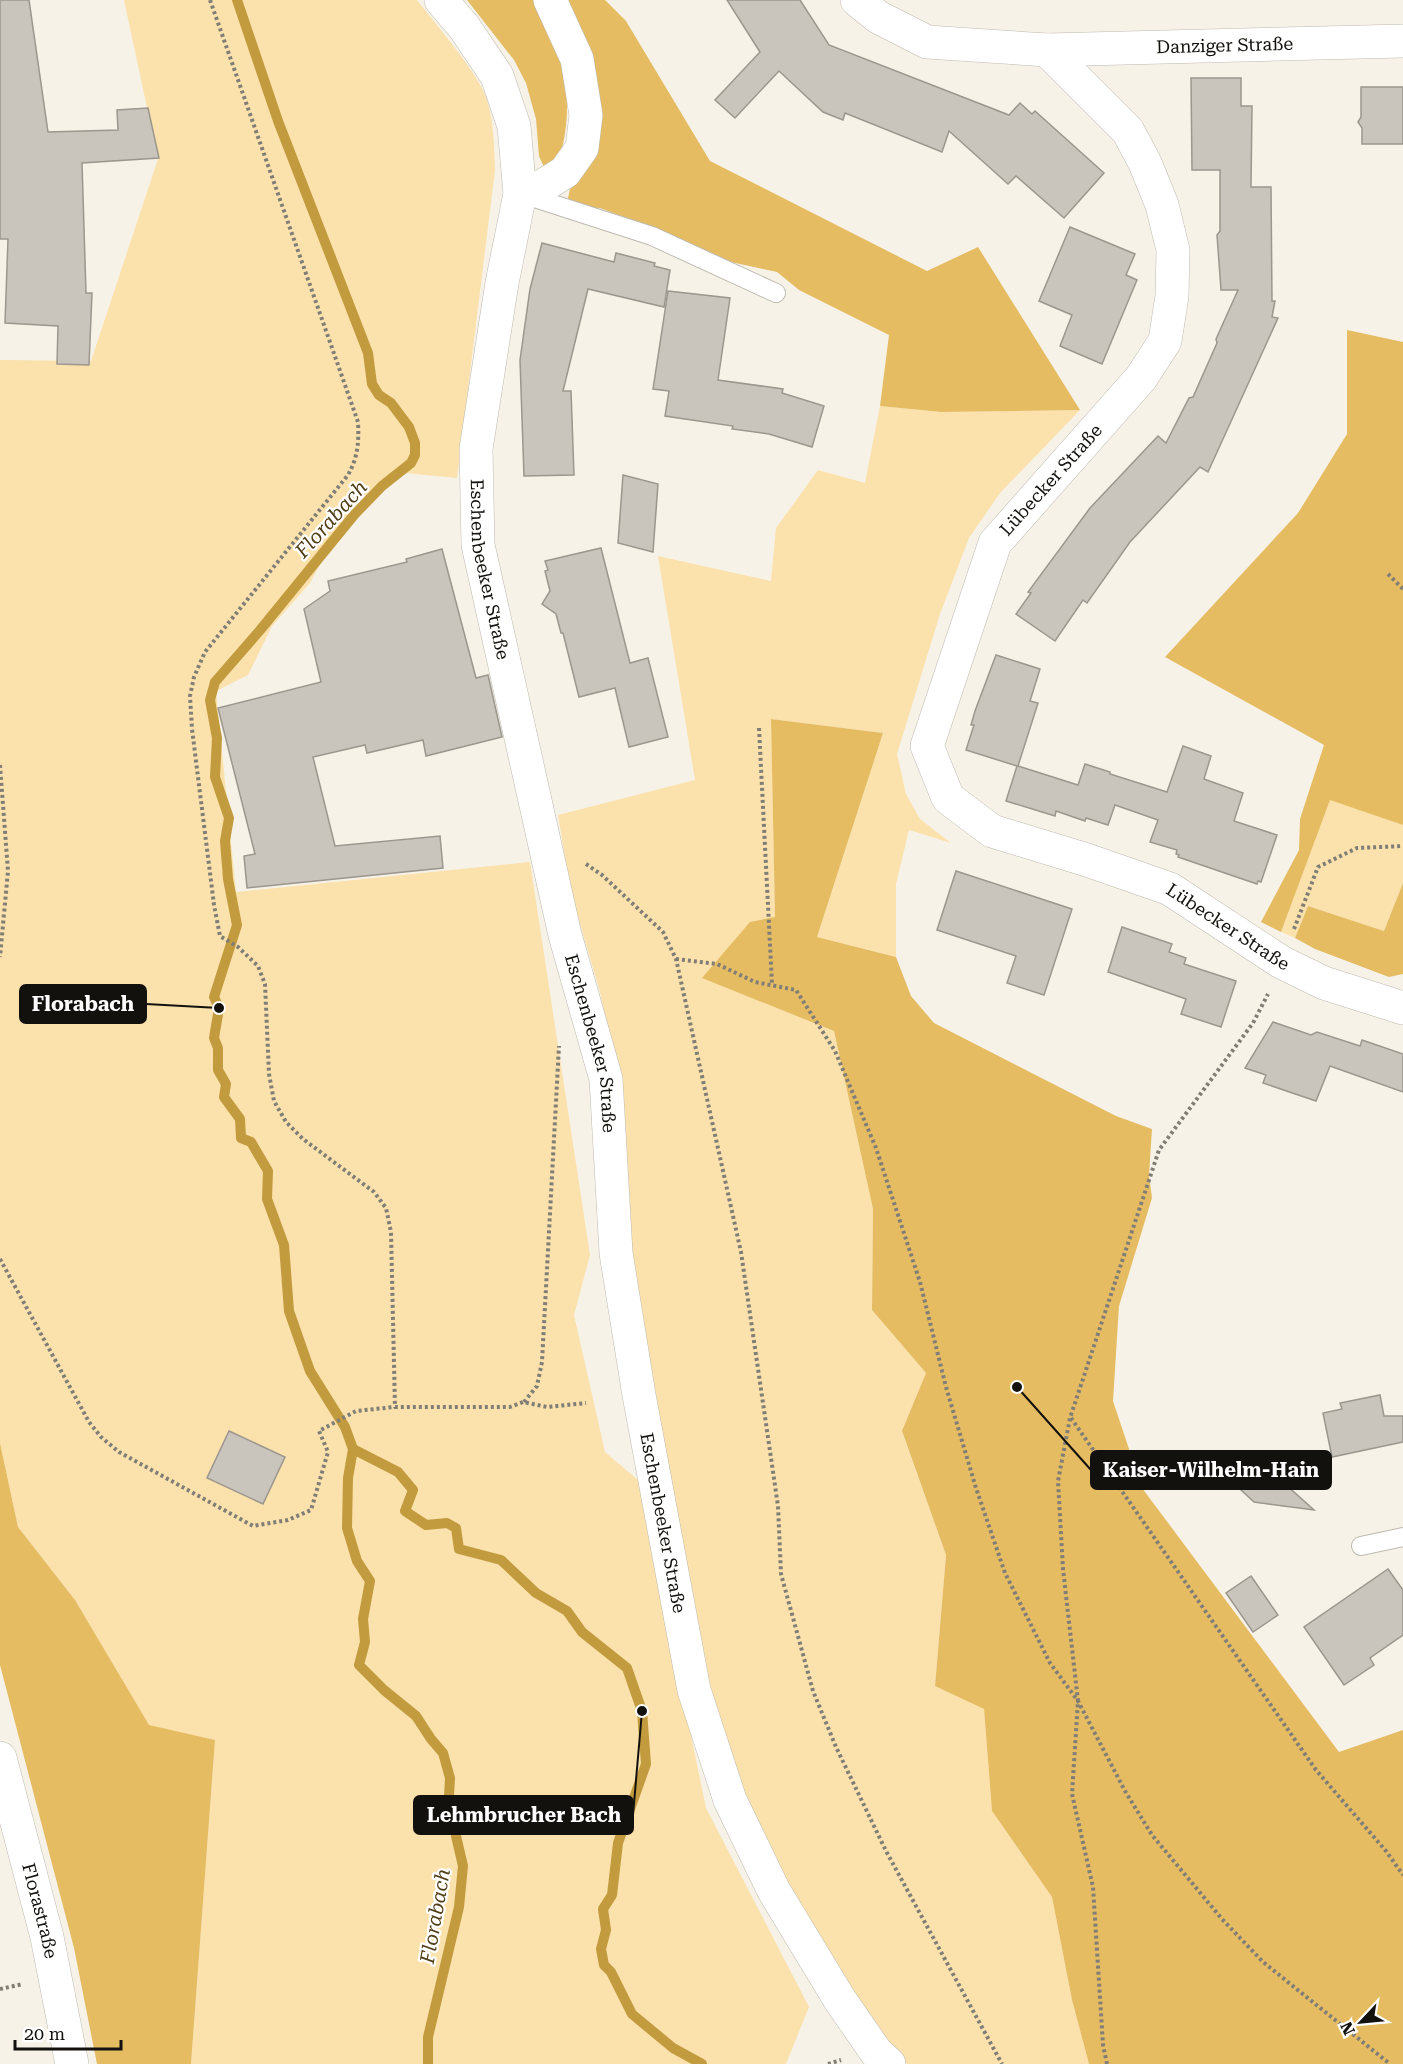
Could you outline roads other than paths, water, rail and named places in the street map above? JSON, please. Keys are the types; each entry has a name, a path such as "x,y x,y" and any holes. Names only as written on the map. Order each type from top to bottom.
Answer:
{"street":[{"name":"Eschenbeeker Straße","path":"441,0 464,27 497,76 514,126 520,194 502,283 476,449 478,545 565,935 606,1079 616,1253 694,1690 730,1800 774,1891 840,2000 876,2052 889,2064"},
{"path":"520,194 544,185 565,172 582,148 586,115 577,59 550,0"},
{"path":"857,0 878,17 927,42 1047,50"},
{"name":"Danziger Straße","path":"1047,50 1403,41"},
{"name":"Lübecker Straße","path":"1047,50 1128,131 1145,163 1162,205 1173,250 1172,296 1166,340 1141,378 994,543 927,746 948,798 992,831 1087,860 1170,889 1281,963 1324,983 1403,1008"},
{"name":"Florastraße","path":"0,1758 46,1937 72,2064"}],"lane":[{"path":"520,194 652,236 776,293"},
{"path":"1361,1546 1403,1537"}],"waterway":[{"name":"Florabach","path":"237,0 278,121 368,353 372,384 379,395 391,403 409,427 415,443 415,455 411,463 382,486 354,515 215,682 210,700 217,738 215,777 229,818 225,841 228,879 237,925 214,997 219,1008 214,1038 218,1048 218,1070 226,1084 224,1097 240,1119 241,1138 251,1142 268,1171 267,1199 284,1245 289,1311 310,1371 345,1427 353,1449 348,1478 347,1528 357,1561 370,1581 363,1619 365,1642 359,1665 384,1690 416,1716 443,1753 450,1778 449,1796 456,1815 456,1836 463,1866 459,1907 428,2037 428,2064"},
{"path":"353,1449 398,1472 413,1490 405,1511 426,1525 447,1523 456,1528 459,1549 501,1560 536,1593 567,1611 582,1632 627,1668 642,1711 646,1764 618,1843 612,1895 603,1909 606,1930 601,1949 604,1965 611,1972 632,2014 673,2048 702,2064"}],"place":[{"name":"Florabach","path":"219,1008"},
{"name":"Kaiser-Wilhelm-Hain","path":"1017,1387"},
{"name":"Lehmbrucher Bach","path":"642,1711"}]}
